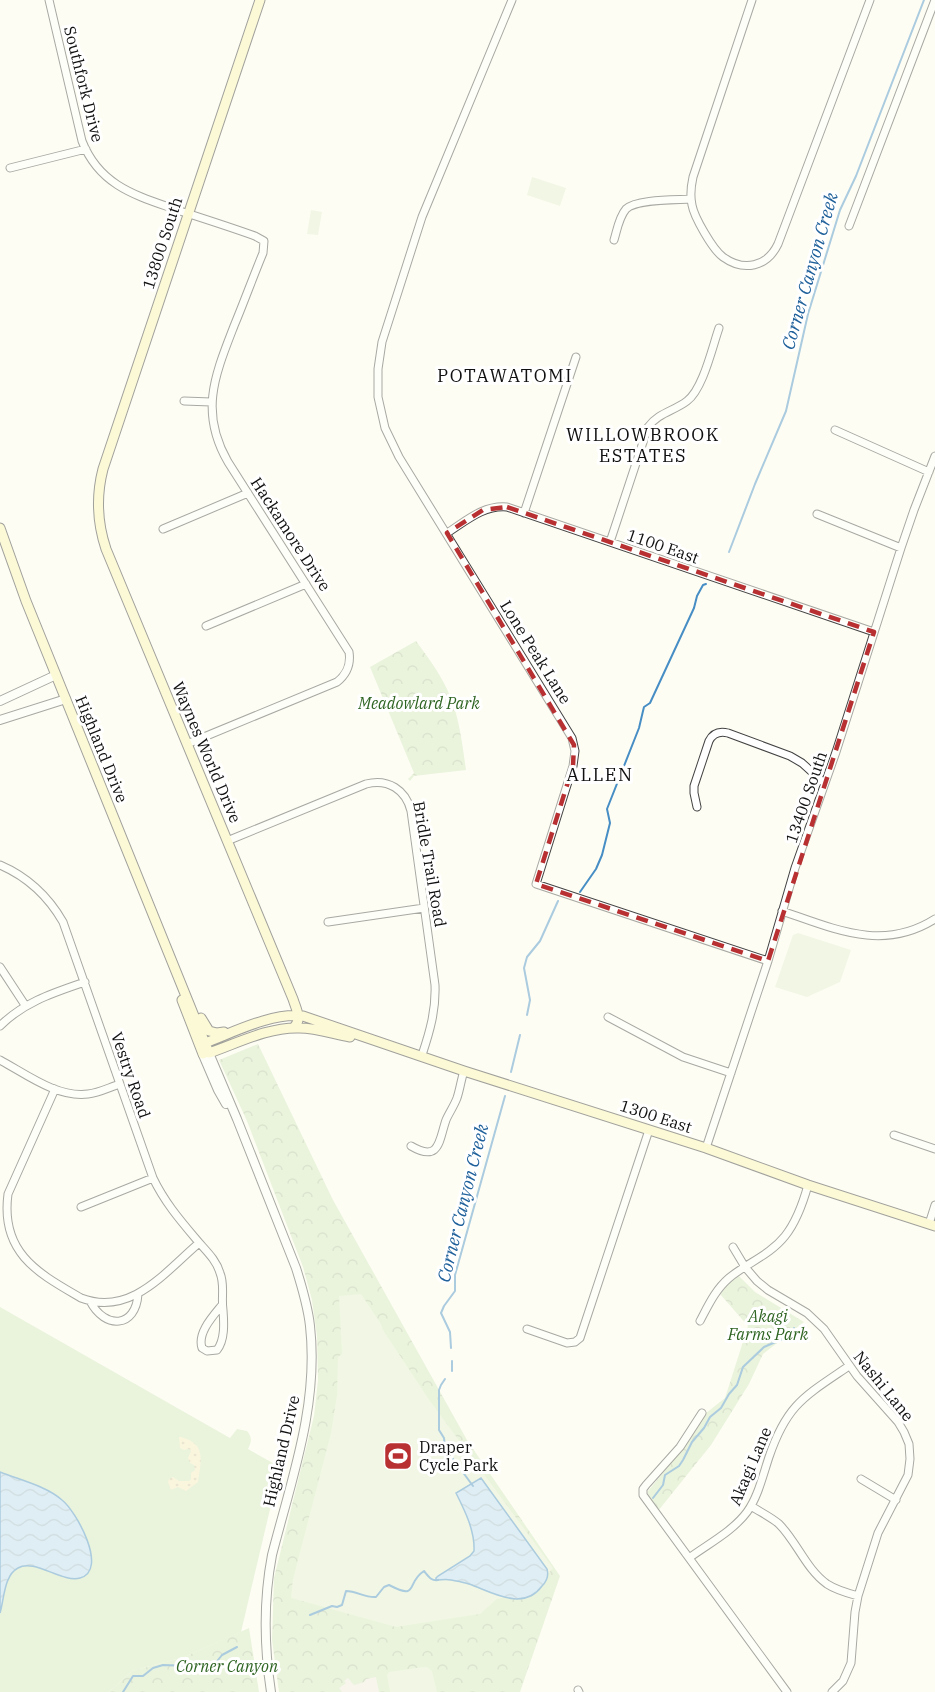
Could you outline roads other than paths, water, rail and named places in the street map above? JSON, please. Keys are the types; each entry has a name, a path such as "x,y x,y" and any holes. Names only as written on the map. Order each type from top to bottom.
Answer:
{"main road":[{"name":"13800 South","path":"98,498 104,469 260,0"},
{"name":"Waynes World Drive","path":"98,498 100,527 106,549 298,1016"},
{"name":"Highland Drive","path":"0,528 26,601 180,980 206,1050"},
{"path":"180,980 209,1031 217,1033 246,1028"},
{"path":"293,1028 298,1016"},
{"name":"1300 East","path":"206,1050 246,1028 276,1018 298,1016 706,1148 808,1185 932,1225"},
{"name":"1300 East","path":"206,1050 273,1030 293,1028 317,1029 352,1037 368,1037"}],"street":[{"name":"Southfork Drive","path":"49,0 80,132 86,149 101,172 120,188 135,195 264,241"},
{"name":"Lone Peak Lane","path":"512,0 422,217 382,342 377,388 380,408 389,438 569,731 574,745 575,759 536,884 768,961"},
{"path":"752,0 693,177 691,199 696,217 717,251 737,264 749,266 767,260 775,250 870,0"},
{"path":"849,226 935,0"},
{"path":"10,168 86,149"},
{"path":"614,240 621,217 629,207 639,203 691,199"},
{"name":"Hackamore Drive","path":"187,744 333,684 345,675 350,661 347,648 228,462 218,442 212,419 211,402 216,371 263,253 264,241"},
{"path":"610,542 648,427 658,416 689,400 696,392 719,328"},
{"path":"524,513 576,357"},
{"path":"184,401 211,402"},
{"path":"835,430 929,471"},
{"name":"13400 South","path":"706,1148 768,961 795,868 901,548 935,456"},
{"path":"163,529 248,493"},
{"name":"1100 East","path":"447,533 483,510 490,507 507,507 874,632"},
{"path":"817,514 901,548"},
{"path":"207,626 306,584"},
{"path":"0,701 56,675"},
{"path":"0,720 66,699"},
{"path":"697,807 694,786 709,741 720,732 790,756 802,763 824,783"},
{"name":"Bridle Trail Road","path":"227,841 366,783 390,784 400,790 409,806 435,994 433,1020 422,1055"},
{"name":"Vestry Road","path":"0,865 34,885 57,911 68,932 153,1178 167,1204 212,1258 219,1270 223,1287 222,1343 217,1350 207,1352 202,1348 201,1340 222,1305"},
{"path":"328,922 424,908"},
{"path":"782,911 840,930 867,936 904,933 935,919"},
{"path":"0,968 25,1005"},
{"path":"0,1026 25,1005 85,982"},
{"path":"608,1017 683,1057 731,1073"},
{"name":"Highland Drive","path":"206,1050 218,1090 237,1119 296,1269 309,1316 312,1345 311,1385 306,1422 268,1578 264,1626 271,1692"},
{"path":"0,1060 55,1089 70,1094 85,1094 120,1084"},
{"path":"411,1146 424,1152 435,1149 438,1145 458,1095 464,1071"},
{"path":"55,1089 2,1207 7,1238 18,1257 29,1268 90,1301 111,1303 138,1294 199,1243"},
{"path":"527,1329 567,1343 578,1340 649,1130"},
{"path":"894,1135 935,1149"},
{"path":"81,1207 153,1178"},
{"path":"700,1321 720,1287 728,1279 770,1251 784,1237 796,1220 808,1185"},
{"path":"932,1225 935,1205"},
{"name":"Nashi Lane","path":"733,1247 745,1267 762,1286 815,1320 849,1366 898,1422 910,1451 910,1467 905,1483 878,1533 858,1596 851,1662 843,1681 832,1692"},
{"path":"90,1301 104,1319 119,1321 128,1317 134,1310 138,1294"},
{"name":"Akagi Lane","path":"689,1558 746,1514 751,1506 776,1435 788,1414 804,1396 849,1366"},
{"path":"702,1413 680,1446 646,1485 643,1492 645,1498 787,1692"},
{"path":"861,1479 896,1500"},
{"path":"751,1506 777,1522 825,1582 841,1591 858,1596"}],"water":[{"path":"0,1472 41,1487 56,1495 68,1506 87,1540 91,1553 91,1564 88,1573 73,1579 32,1566 18,1568 13,1571 7,1582 0,1613"},
{"path":"481,1478 547,1569 548,1576 545,1582 534,1594 526,1598 507,1598 464,1583 436,1580 438,1576 470,1556 474,1551 471,1529 456,1493"}],"waterway":[{"name":"Corner Canyon Creek","path":"729,552 786,411 808,314 840,210 856,176 924,0"},
{"name":"Corner Canyon Creek","path":"580,892 596,869 602,855 610,823 607,809 639,728 644,707 650,703 694,608 697,596 706,584"},
{"name":"Corner Canyon Creek","path":"527,1015 530,1000 524,968 527,957 540,941 558,901"},
{"name":"Corner Canyon Creek","path":"511,1072 520,1035"},
{"name":"Corner Canyon Creek","path":"451,1348 450,1332 441,1313 455,1291 455,1275 505,1096"},
{"path":"653,1498 663,1485 665,1475 679,1466 692,1442 737,1385 743,1367 764,1347 787,1337 794,1328"},
{"name":"Corner Canyon Creek","path":"452,1361 452,1371"},
{"name":"Corner Canyon Creek","path":"445,1379 439,1390 439,1430 444,1438 445,1448 473,1486"},
{"name":"Corner Canyon Creek","path":"310,1615 332,1606 342,1605 346,1591 372,1597 376,1597 384,1587 389,1585 409,1591 424,1571 432,1579 438,1580"},
{"name":"Corner Canyon Creek","path":"123,1692 133,1676 143,1676 153,1668 163,1665 188,1666 200,1662 214,1665 222,1655 237,1647"}],"place":[{"name":"Draper Cycle Park","path":"398,1456"}],"district":[{"name":"POTAWATOMI","path":"505,376"},
{"name":"WILLOWBROOK ESTATES","path":"643,445"},
{"name":"ALLEN","path":"600,775"}],"park label":[{"name":"Meadowlard Park","path":"419,703"},
{"name":"Akagi Farms Park","path":"768,1325"},
{"name":"Corner Canyon","path":"227,1666"}]}
